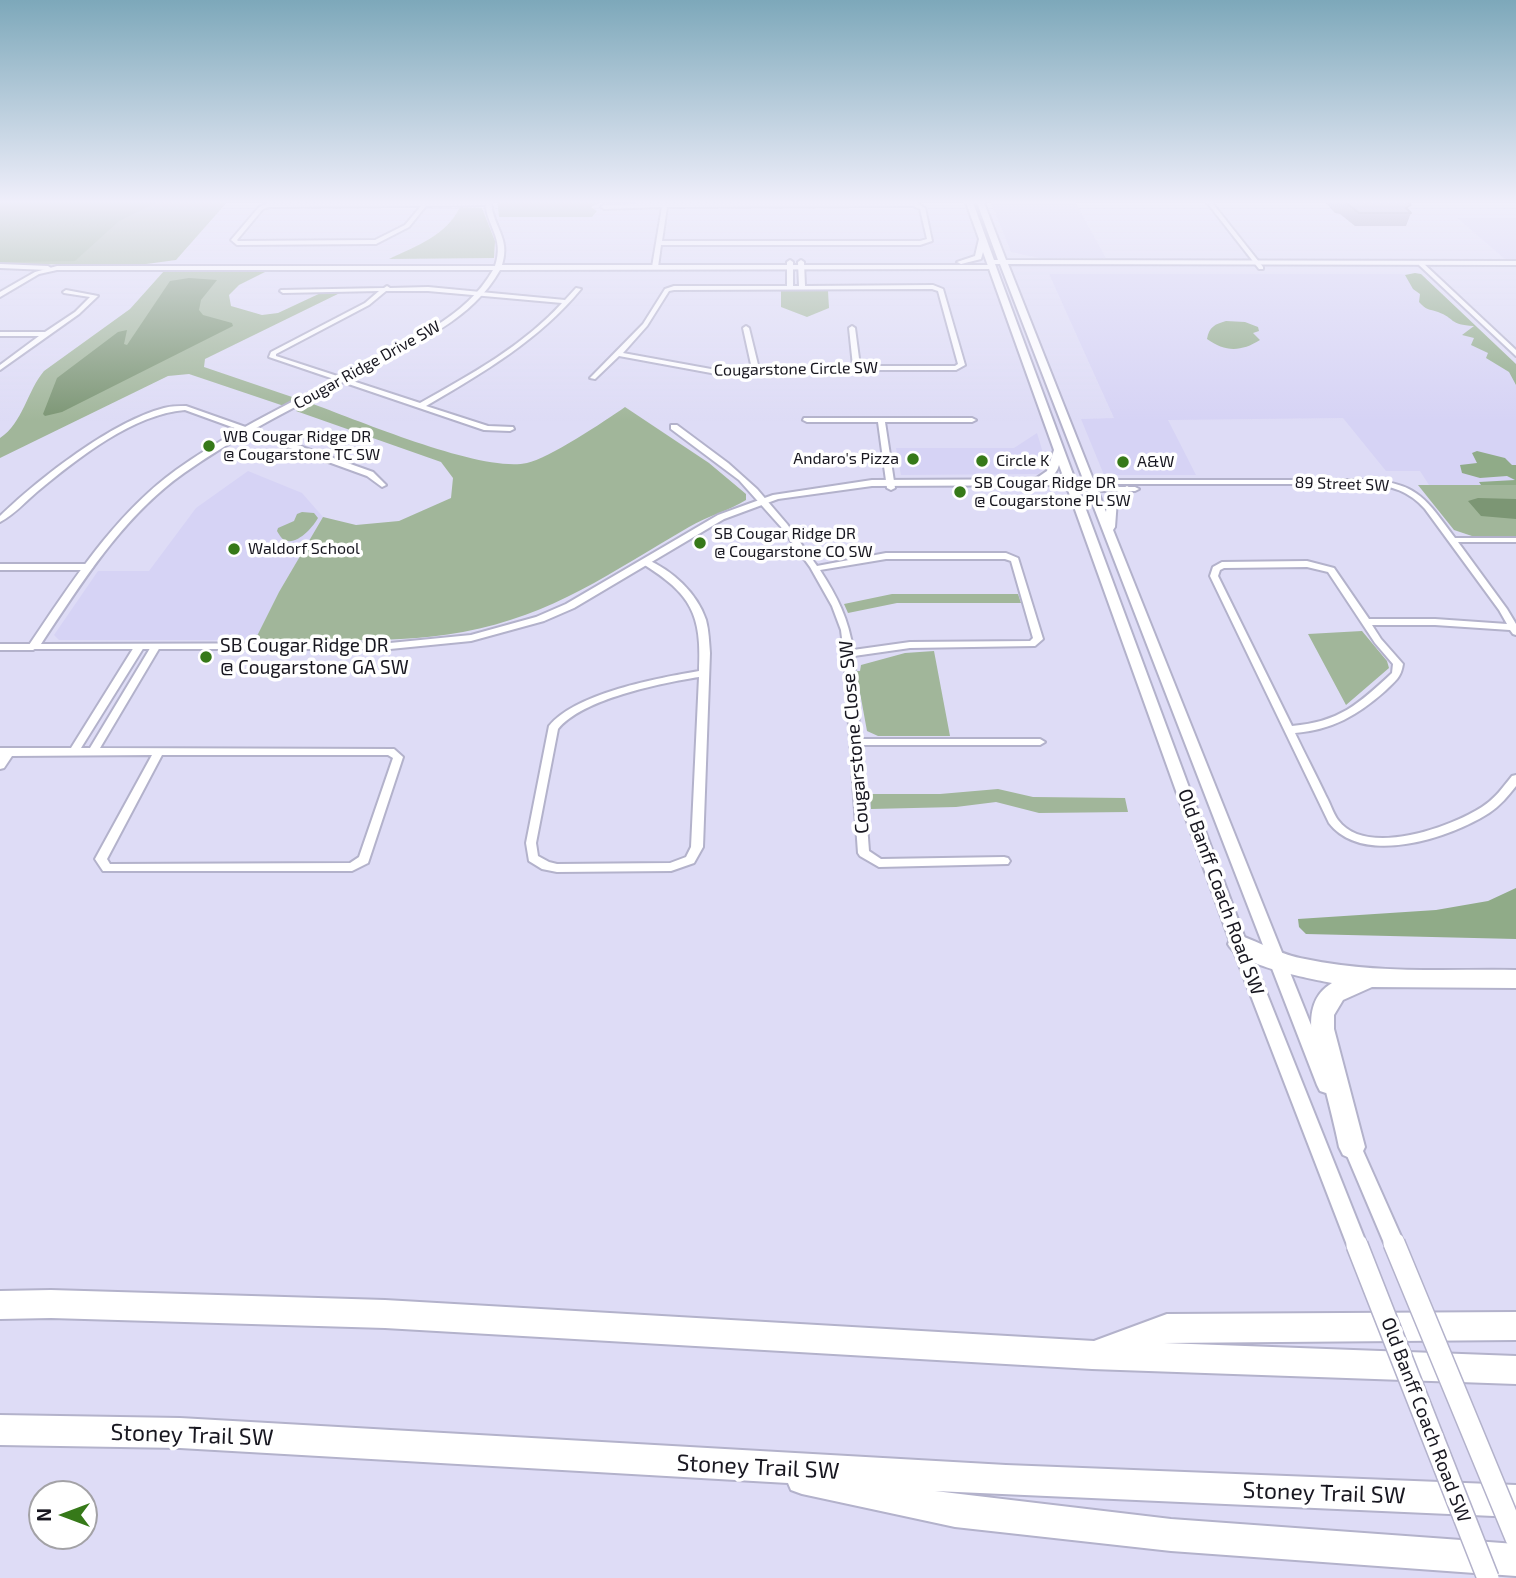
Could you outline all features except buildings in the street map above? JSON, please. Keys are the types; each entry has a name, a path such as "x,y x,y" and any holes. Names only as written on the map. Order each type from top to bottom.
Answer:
{"highway":[{"path":"1239,944 1276,962 1322,972 1516,979"},
{"path":"1352,1146 1324,1045 1322,1014 1337,990 1382,976"},
{"path":"0,1305 51,1304 385,1314 1092,1355 1516,1370"},
{"path":"1092,1355 1167,1328 1516,1326"},
{"name":"Stoney Trail SW","path":"0,1430 180,1433 1020,1481 1516,1501"},
{"path":"736,1466 955,1511 1171,1535 1516,1560"}],"main road":[{"name":"Old Banff Coach Road SW","path":"993,274 1060,449 1239,944 1488,1578"},
{"name":"Old Banff Coach Road SW","path":"1008,274 1276,962 1516,1538"},
{"path":"1015,293 1021,274"},
{"path":"1036,482 1052,473 1060,449"},
{"path":"1110,535 1112,499 1127,489"}],"street":[{"path":"0,295 38,274"},
{"name":"Cougar Ridge Drive SW","path":"33,647 120,525 151,495 180,472 250,430 437,327 480,293 493,274"},
{"path":"790,274 790,288"},
{"path":"801,274 802,288"},
{"path":"1431,274 1516,354"},
{"name":"Cougarstone Circle SW","path":"933,287 941,290 962,365 956,368 711,372 618,354 645,326 667,290 933,287"},
{"path":"387,288 367,304 273,353 272,357 487,428 510,429"},
{"path":"283,291 387,288 480,293 568,302"},
{"path":"422,405 521,345 550,321 578,289"},
{"path":"0,368 77,313 95,296 66,292"},
{"path":"746,328 756,372"},
{"path":"852,328 857,368"},
{"path":"0,334 46,334"},
{"path":"593,378 618,354"},
{"path":"0,520 41,483 72,461 162,409 186,408 250,430 370,474 382,485"},
{"path":"807,420 972,420"},
{"path":"881,420 890,485"},
{"name":"Cougarstone Close SW","path":"674,427 743,479 764,501 814,569 844,622 849,654 864,853 879,863 1004,861"},
{"path":"958,486 1036,482 1073,486"},
{"path":"0,647 390,646 471,638 540,619 570,606 721,517 795,492 890,485 1091,486"},
{"name":"89 Street SW","path":"1091,486 1127,489 1188,486"},
{"name":"89 Street SW","path":"1091,486 1278,486 1407,491 1428,507 1452,540"},
{"path":"1452,540 1516,540"},
{"path":"1452,540 1515,630"},
{"path":"814,569 886,556 1006,556 1015,560 1038,639 1032,644 910,645 849,654"},
{"path":"646,562 677,582 694,605 705,631 704,673 697,847 690,860 671,867 557,867 546,866 533,858 531,844 553,729 558,719 569,711 640,687 704,673"},
{"path":"1289,730 1319,727 1347,717 1363,707 1397,674 1398,664 1378,642 1339,580 1327,568 1307,564 1227,564 1216,569 1214,576 1289,730 1334,822 1351,838 1365,842 1413,838 1454,826 1488,808 1516,779"},
{"path":"0,567 89,567"},
{"path":"1365,622 1447,622 1515,630"},
{"path":"93,751 155,647"},
{"path":"74,752 139,648"},
{"path":"855,741 1040,743"},
{"path":"0,765 4,752 93,751 159,751 390,751 398,757 364,860 352,867 107,868 101,859 159,751"}],"shaded area":[{"path":"162,274 262,274 239,285 229,295 231,306 262,315 278,313 325,291 344,291 205,359 204,367 298,399 284,406 189,374 168,376 0,458 0,438 20,415 44,371 130,309"},
{"path":"1049,274 1402,274 1423,277 1516,366 1516,485 1429,485 1420,471 1386,471 1343,418 1168,420 1196,475 1104,475 1081,419 1114,418"},
{"path":"1421,274 1516,364 1516,385 1509,372 1486,358 1488,353 1471,345 1474,338 1462,335 1474,326 1456,323 1443,314 1426,308 1419,302 1420,294 1413,289 1405,275"},
{"path":"189,278 217,280 201,300 199,310 203,315 232,323 233,326 62,412 45,416 43,414 57,378 118,332 127,330 124,344 127,345 170,281"},
{"path":"781,291 828,291 829,308 807,317 781,307"},
{"path":"1226,321 1245,322 1258,327 1259,331 1253,333 1260,340 1246,347 1233,349 1207,339 1213,327"},
{"path":"310,403 451,453 506,464 527,463 548,455 625,407 709,463 746,494 746,500 696,523 581,590 526,615 496,624 463,632 412,638 255,640 279,592 323,517 356,525 399,521 451,498 453,478 441,462 296,411"},
{"path":"1037,433 1047,466 1038,474 901,475 896,448 1014,448"},
{"path":"1477,451 1505,458 1512,465 1516,465 1516,485 1481,485 1479,482 1515,480 1507,476 1480,478 1462,473 1460,465 1477,463 1472,453"},
{"name":"Waldorf School","path":"248,471 302,493 323,517 279,592 255,640 59,640 54,635 98,571 149,571 196,508"},
{"path":"1418,485 1516,485 1516,536 1472,536 1454,530"},
{"path":"1478,498 1516,499 1516,519 1481,516 1468,501"},
{"path":"314,513 318,518 299,538 284,540 277,531 278,528 294,521 297,514"},
{"path":"892,594 1018,594 1021,603 897,603 848,613 844,604"},
{"path":"1362,631 1387,661 1389,668 1346,705 1308,634"},
{"path":"934,651 950,736 878,736 867,731 856,671 860,671 861,665 905,653"},
{"path":"998,789 1033,797 1125,798 1128,812 1039,813 996,802 956,807 871,809 870,794 940,794"},
{"path":"1516,888 1516,939 1306,934 1299,927 1298,919 1436,910 1488,901"}],"place":[{"name":"WB Cougar Ridge DR @ Cougarstone TC SW","path":"209,446"},
{"name":"Andaro's Pizza","path":"913,459"},
{"name":"Circle K","path":"982,461"},
{"name":"A&W","path":"1123,462"},
{"name":"SB Cougar Ridge DR @ Cougarstone PL SW","path":"960,492"},
{"name":"SB Cougar Ridge DR @ Cougarstone CO SW","path":"700,543"},
{"name":"Waldorf School","path":"234,549"},
{"name":"SB Cougar Ridge DR @ Cougarstone GA SW","path":"206,657"}]}
